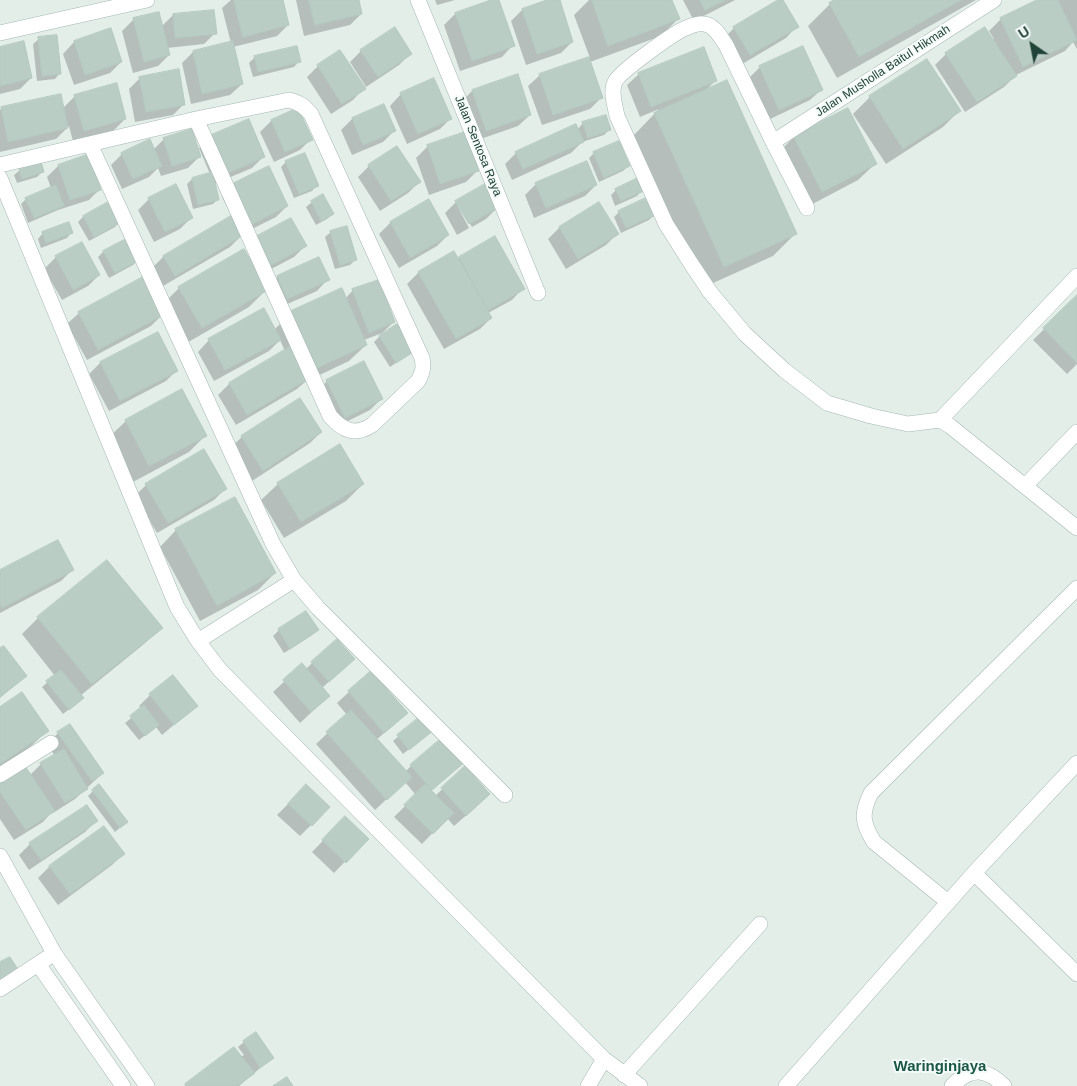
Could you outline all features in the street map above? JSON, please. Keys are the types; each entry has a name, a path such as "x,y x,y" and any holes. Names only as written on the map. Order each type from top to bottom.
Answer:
{"street":[{"path":"0,33 147,0"},
{"name":"Jalan Sentosa Raya","path":"418,0 538,293"},
{"name":"Jalan Musholla Baitul Hikmah","path":"772,142 994,0"},
{"path":"807,208 772,142 726,45 717,32 708,24 697,24 684,28 624,71 615,82 613,98 618,116 666,224 710,292 745,334 784,370 827,403 871,416 908,424 940,420 1077,528"},
{"path":"0,165 196,119 289,100 298,102 305,107 310,114 424,366 418,381 365,430 344,429 330,416 196,119"},
{"path":"90,144 273,544 294,580 318,608 505,795"},
{"path":"0,178 177,607 198,641 227,677 604,1059 640,1086"},
{"path":"940,420 1077,276"},
{"path":"1025,486 1077,432"},
{"path":"198,641 294,580"},
{"path":"948,902 874,842 864,819 865,806 871,793 1077,589"},
{"path":"0,775 51,743"},
{"path":"786,1086 974,873 1077,763"},
{"path":"0,856 54,953 147,1086"},
{"path":"974,873 1077,974"},
{"path":"624,1075 760,924"},
{"path":"0,989 54,953"},
{"path":"38,964 123,1086"},
{"path":"588,1086 604,1059"},
{"path":"952,1086 967,1075 977,1071 987,1073 1004,1086"}],"building":[{"path":"234,0 283,0 289,25 243,37"},
{"path":"309,0 359,0 362,14 315,25"},
{"path":"491,0 499,0 515,46 472,61 455,13"},
{"path":"547,0 560,0 573,42 537,54 522,9"},
{"path":"592,0 672,0 680,19 608,46"},
{"path":"700,0 726,0 705,10"},
{"path":"778,0 783,0 799,27 750,55 733,27"},
{"path":"834,0 961,0 859,57 829,3"},
{"path":"1037,0 1058,0 1077,40 1023,67 1000,18"},
{"path":"214,10 217,34 175,38 173,14"},
{"path":"159,12 170,55 144,62 133,18"},
{"path":"395,27 412,54 378,77 360,50"},
{"path":"985,27 1017,76 977,102 945,53"},
{"path":"111,28 122,62 85,75 74,41"},
{"path":"57,35 61,74 42,76 38,37"},
{"path":"24,41 32,78 0,86 0,47"},
{"path":"233,41 243,84 202,94 193,51"},
{"path":"297,46 301,62 258,72 254,56"},
{"path":"803,46 823,90 779,110 759,66"},
{"path":"704,47 717,81 651,107 638,73"},
{"path":"340,50 366,89 342,104 317,65"},
{"path":"589,57 603,98 553,115 539,74"},
{"path":"927,59 961,111 903,149 869,96"},
{"path":"179,69 185,105 146,112 139,77"},
{"path":"518,74 531,115 486,131 472,90"},
{"path":"434,78 452,119 418,134 400,93"},
{"path":"727,80 797,234 724,267 654,113"},
{"path":"117,83 126,119 84,131 74,95"},
{"path":"61,94 68,128 8,142 1,107"},
{"path":"384,104 396,131 363,145 352,118"},
{"path":"298,108 313,140 285,152 271,120"},
{"path":"848,108 877,164 822,192 793,136"},
{"path":"606,115 611,130 588,138 582,122"},
{"path":"249,119 265,157 226,174 209,136"},
{"path":"576,124 584,142 523,169 515,152"},
{"path":"192,129 201,157 172,166 163,138"},
{"path":"465,132 479,171 440,184 427,145"},
{"path":"150,139 162,166 133,179 121,153"},
{"path":"619,141 630,166 604,178 593,152"},
{"path":"397,146 421,182 391,201 368,165"},
{"path":"305,153 319,186 299,194 285,161"},
{"path":"89,154 101,190 70,200 58,165"},
{"path":"587,161 597,185 546,208 535,183"},
{"path":"41,162 44,172 22,179 19,169"},
{"path":"269,166 288,206 252,224 232,184"},
{"path":"213,172 219,200 198,205 192,178"},
{"path":"638,178 644,191 621,201 615,189"},
{"path":"176,184 193,218 165,232 148,198"},
{"path":"485,184 498,208 469,224 455,201"},
{"path":"56,185 64,206 34,218 25,198"},
{"path":"323,194 334,214 321,221 311,201"},
{"path":"648,197 656,215 626,228 618,211"},
{"path":"429,199 449,235 410,258 390,222"},
{"path":"110,201 121,222 94,237 83,216"},
{"path":"599,202 619,234 578,259 559,227"},
{"path":"231,216 242,236 175,276 163,256"},
{"path":"291,218 307,246 271,265 257,236"},
{"path":"69,222 73,233 46,243 42,232"},
{"path":"347,226 357,260 340,265 330,231"},
{"path":"495,236 525,289 488,310 459,257"},
{"path":"128,238 140,260 115,273 103,251"},
{"path":"82,242 100,275 73,290 55,256"},
{"path":"244,249 268,290 202,328 178,287"},
{"path":"454,251 492,318 456,339 418,272"},
{"path":"319,257 330,280 287,299 277,276"},
{"path":"143,277 163,315 98,350 78,312"},
{"path":"379,280 395,322 369,333 352,289"},
{"path":"342,288 367,345 317,368 291,311"},
{"path":"1077,295 1077,363 1043,328"},
{"path":"264,308 281,340 225,370 208,339"},
{"path":"397,324 415,351 396,363 379,336"},
{"path":"158,332 178,371 120,401 100,362"},
{"path":"291,346 310,378 247,415 229,383"},
{"path":"364,361 383,399 345,418 326,380"},
{"path":"182,389 207,436 149,466 125,420"},
{"path":"300,398 322,432 263,471 241,436"},
{"path":"340,444 364,484 301,522 277,483"},
{"path":"204,449 227,489 168,523 145,484"},
{"path":"235,497 276,573 217,606 175,529"},
{"path":"58,540 74,570 2,608 0,603 0,570"},
{"path":"107,560 163,628 92,684 37,617"},
{"path":"306,611 319,630 290,649 278,629"},
{"path":"337,639 355,659 329,682 311,662"},
{"path":"4,646 27,676 0,697 0,648"},
{"path":"302,663 330,696 311,712 283,680"},
{"path":"61,670 84,698 69,710 46,681"},
{"path":"371,671 408,713 384,733 348,691"},
{"path":"173,675 198,706 174,725 149,694"},
{"path":"22,692 49,731 0,764 0,707"},
{"path":"144,705 159,725 145,736 130,716"},
{"path":"351,710 412,777 387,800 326,732"},
{"path":"422,715 434,730 409,750 397,735"},
{"path":"70,724 104,773 92,781 57,732"},
{"path":"444,736 466,761 432,790 410,765"},
{"path":"64,749 88,789 65,803 40,763"},
{"path":"25,766 55,811 26,830 0,792 0,783"},
{"path":"465,766 490,794 466,816 441,788"},
{"path":"99,784 128,822 120,828 92,790"},
{"path":"306,784 330,807 312,826 288,804"},
{"path":"425,784 454,813 433,834 404,805"},
{"path":"87,805 98,821 41,860 29,843"},
{"path":"345,816 369,839 346,863 322,840"},
{"path":"104,826 125,854 70,894 49,866"},
{"path":"10,957 19,971 0,982 0,962"},
{"path":"256,1032 274,1058 260,1068 243,1041"},
{"path":"234,1047 255,1073 237,1086 186,1086 185,1084"},
{"path":"287,1077 293,1086 273,1086"}],"district":[{"name":"Waringinjaya","path":"940,1067"}]}
